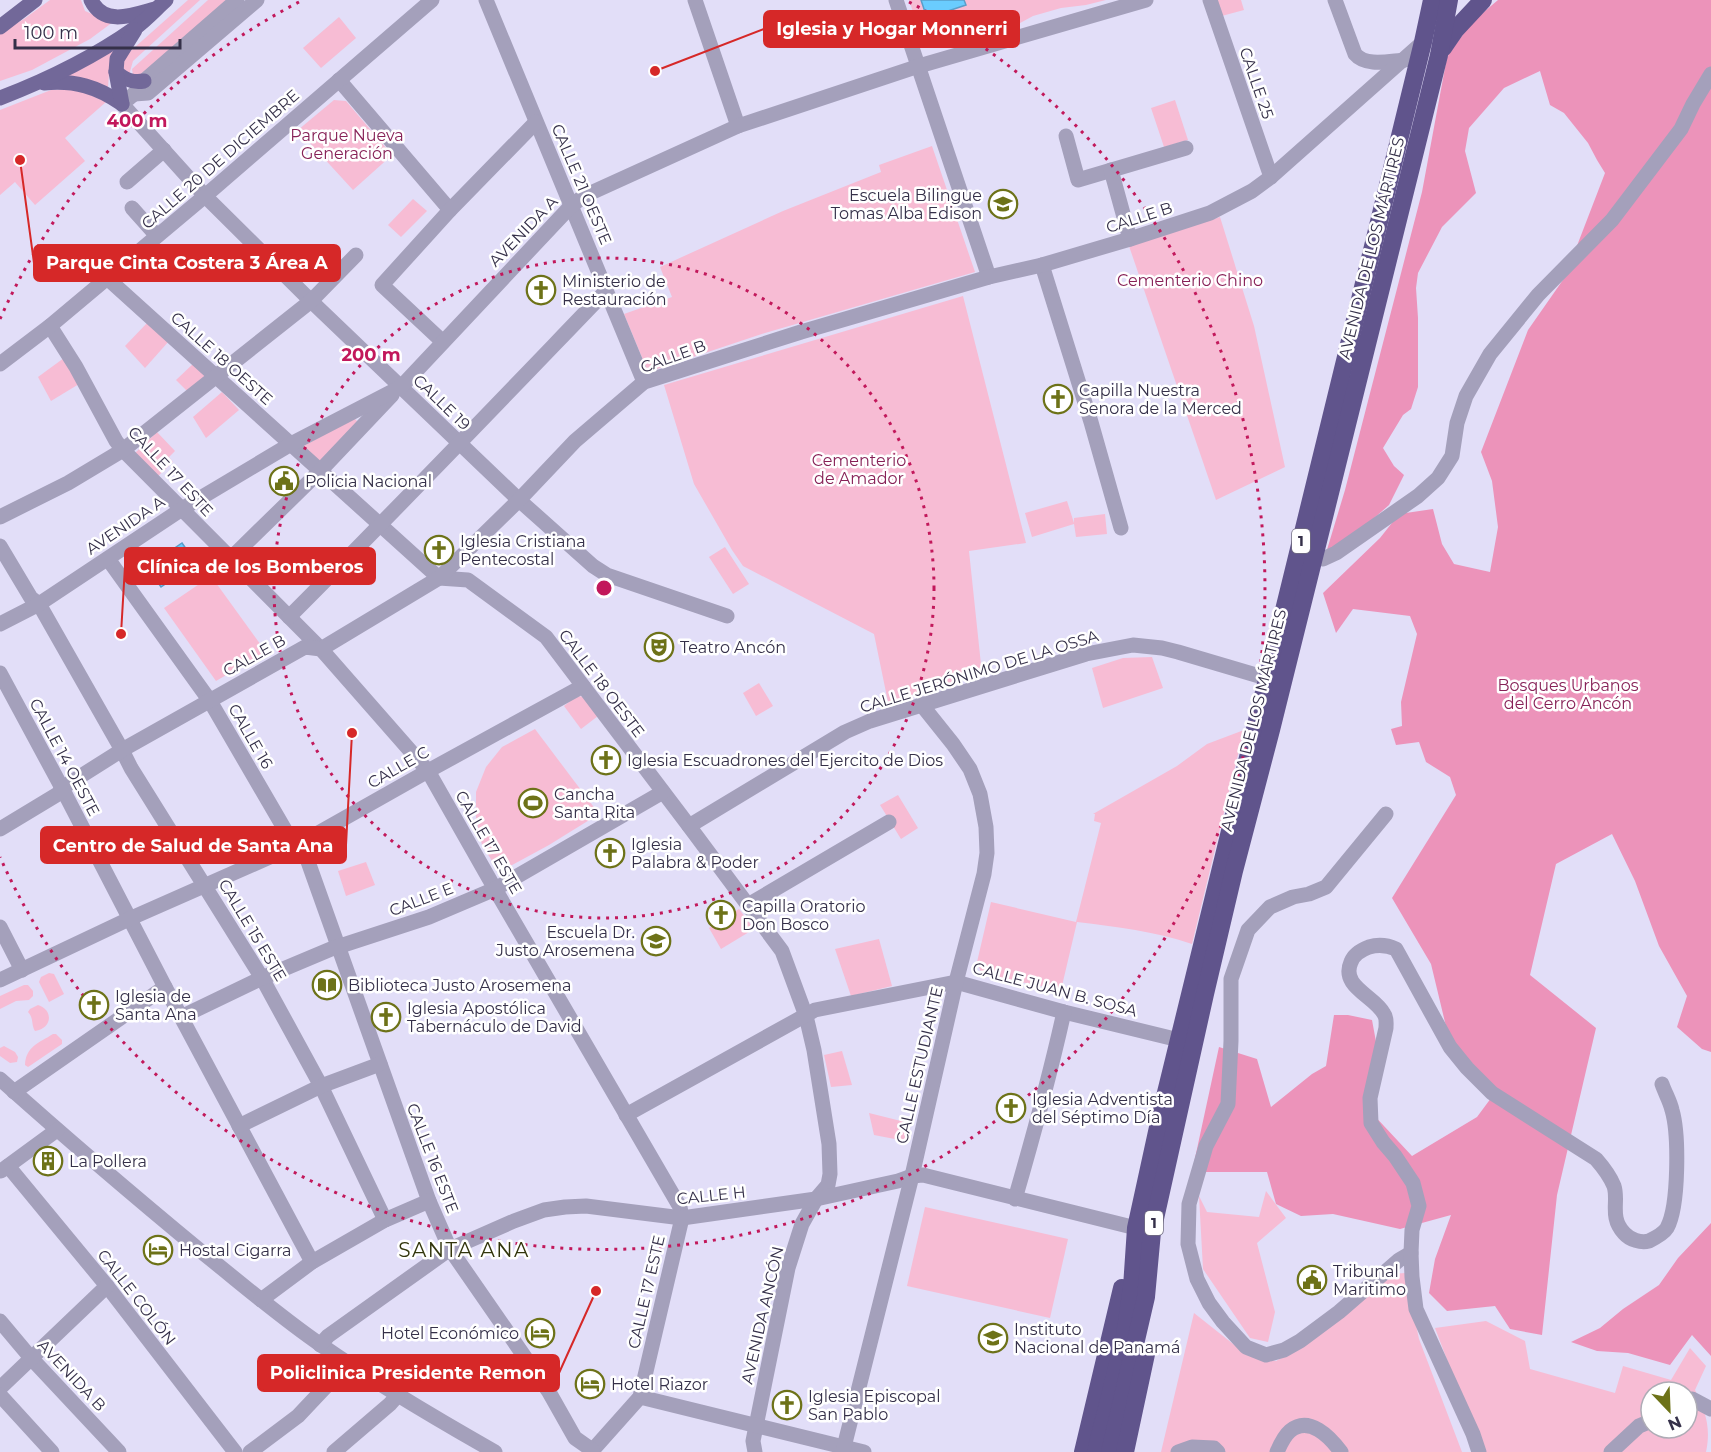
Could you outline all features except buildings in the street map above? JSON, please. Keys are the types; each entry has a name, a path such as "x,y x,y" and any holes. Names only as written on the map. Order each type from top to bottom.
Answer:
{"highway":[{"name":"AVENIDA DE LOS MÁRTIRES","path":"1096,1452 1125,1335 1132,1287 1136,1228 1150,1159 1432,0"},
{"name":"AVENIDA DE LOS MÁRTIRES","path":"1110,1452 1146,1297 1152,1232 1191,1051 1439,55 1449,0"},
{"path":"1439,55 1456,29 1483,0"},
{"path":"1125,1452 1157,1293 1163,1182"},
{"path":"1083,1452 1136,1228"}],"main road":[{"path":"0,27 36,0"},
{"path":"92,0 95,8 110,16 133,15 161,4"},
{"path":"0,98 35,84 82,60 137,27 161,4"},
{"path":"128,99 116,72 117,59 137,27"},
{"path":"116,72 130,81 144,81"},
{"path":"35,84 74,83 128,99"}],"street":[{"path":"128,99 144,81 237,0"},
{"path":"128,99 148,93 257,0"},
{"name":"CALLE 20 DE DICIEMBRE","path":"0,364 50,326 205,196 432,0"},
{"name":"CALLE 21 OESTE","path":"486,0 644,382"},
{"path":"695,0 738,126"},
{"path":"896,0 989,277"},
{"name":"AVENIDA A","path":"0,624 39,604 182,509 291,444 400,387 571,206 584,196 738,126 919,66 1146,0"},
{"name":"CALLE 25","path":"1210,0 1271,177"},
{"path":"1335,0 1355,54 1359,58 1374,62 1404,60"},
{"name":"CALLE B","path":"0,829 58,794 62,788 122,750 305,647 321,649 439,578 519,500 575,441 644,382 801,332 989,277 1042,265 1210,213 1252,191 1271,177 1423,42"},
{"path":"1314,557 1323,559 1336,553 1418,496 1438,478 1452,456 1457,423 1466,396 1490,354 1538,295 1612,220 1682,129 1693,104 1711,74"},
{"path":"339,80 450,210"},
{"name":"CALLE 19","path":"128,99 164,150 205,196 400,387 519,500 593,566 607,575 727,616"},
{"path":"443,342 382,285 450,210 536,122"},
{"path":"1066,136 1078,180 1186,148"},
{"path":"127,182 164,150"},
{"path":"1111,170 1130,239"},
{"path":"132,208 157,236"},
{"path":"0,517 68,483 123,450 311,301 356,255"},
{"path":"1042,265 1121,528"},
{"name":"CALLE 18 OESTE","path":"107,278 439,578 468,580 546,637 782,951 806,1016"},
{"path":"289,617 381,525 606,291"},
{"name":"CALLE 17 ESTE","path":"50,326 123,450 321,649 428,771 680,1207 682,1218 640,1397 591,1451"},
{"path":"230,559 321,471 400,387"},
{"name":"CALLE 15 ESTE","path":"0,546 31,598 39,604 131,768 262,978 321,1086 385,1220"},
{"name":"CALLE 16","path":"108,559 210,701 288,836 297,845"},
{"name":"CALLE JERÓNIMO DE LA OSSA","path":"689,826 845,732 870,721 1086,654 1133,645 1162,648 1266,678"},
{"name":"CALLE 14 OESTE","path":"2,680 62,788 129,919 312,1262"},
{"name":"CALLE C","path":"0,980 129,919 297,845 583,686"},
{"name":"CALLE ESTUDIANTE","path":"844,1447 912,1176 984,874 987,853 986,827 980,794 970,769 921,704"},
{"name":"CALLE E","path":"181,1017 262,978 340,947 429,918 495,889 663,792"},
{"path":"1386,814 1326,887 1270,907 1248,930 1231,979 1232,1041 1228,1104 1206,1146 1189,1204 1188,1244 1197,1279 1223,1322 1246,1347 1266,1354 1284,1350 1300,1341 1339,1312 1399,1260 1411,1253"},
{"path":"748,905 889,822"},
{"name":"CALLE 16 ESTE","path":"297,845 306,856 429,1201 450,1249 549,1392 575,1438 591,1451"},
{"path":"0,927 22,970"},
{"path":"1479,1452 1416,1309 1411,1253 1412,1230 1419,1206 1413,1184 1371,1123 1370,1098 1386,1019 1384,1012 1354,985 1349,975 1354,955 1365,948 1377,945 1388,945 1396,949 1450,1047 1467,1068 1492,1093 1596,1159 1615,1187 1614,1206 1617,1222 1624,1233 1633,1240 1646,1242 1667,1229 1676,1186 1672,1110 1662,1084"},
{"name":"CALLE JUAN B. SOSA","path":"626,1115 815,1010 957,982 1064,1012 1179,1040"},
{"path":"14,1092 165,987"},
{"path":"1015,1199 1053,1063 1064,1012"},
{"name":"AVENIDA ANCÓN","path":"755,1452 753,1441 788,1268 802,1224 816,1199 828,1185 830,1174 829,1144 814,1050 806,1016"},
{"path":"239,1126 321,1086 380,1065"},
{"path":"0,1079 57,1130 261,1300 320,1345 397,1396 495,1452"},
{"path":"4,1168 57,1130"},
{"name":"CALLE COLÓN","path":"4,1168 107,1286 235,1452"},
{"name":"CALLE H","path":"320,1345 328,1335 450,1249 544,1210 586,1206 682,1218 816,1199 923,1175 1136,1228"},
{"path":"261,1300 312,1262 385,1220 429,1201"},
{"path":"0,1388 107,1286"},
{"name":"AVENIDA B","path":"0,1321 31,1359 119,1452"},
{"path":"250,1452 298,1416 348,1363"},
{"path":"0,1395 52,1452"},
{"path":"334,1452 397,1396"},
{"path":"640,1397 864,1452"},
{"path":"1277,1452 1288,1432 1299,1426 1313,1427 1330,1438 1341,1452"},
{"path":"1611,1452 1639,1426"},
{"path":"1178,1452 1192,1447 1214,1448 1218,1452"}],"green space":[{"path":"50,0 81,0 85,11 113,22 90,39 32,70 0,81 0,33"},
{"path":"188,0 200,0 133,61 129,75 123,68 125,56"},
{"path":"208,0 226,0 144,75 133,75 132,69"},
{"path":"909,0 1106,0 1061,8 1033,16 1013,27 925,48"},
{"path":"1212,0 1241,0 1244,10 1218,17"},
{"name":"Bosques Urbanos del Cerro Ancón","path":"1498,0 1711,0 1711,1052 1702,1049 1677,1027 1687,996 1659,946 1635,881 1612,834 1556,864 1530,975 1596,1028 1557,1195 1542,1335 1510,1329 1495,1306 1447,1311 1429,1293 1435,1259 1451,1215 1400,1229 1333,1214 1301,1216 1276,1204 1267,1172 1192,1172 1219,1047 1257,1059 1271,1107 1312,1074 1326,1066 1334,1015 1348,1015 1372,1020 1379,1058 1370,1111 1412,1156 1477,1117 1497,1090 1450,1043 1431,964 1392,898 1456,795 1450,777 1426,762 1419,742 1396,745 1391,729 1402,726 1401,702 1417,634 1410,616 1353,609 1336,633 1323,593 1380,538 1399,514 1433,509 1442,544 1454,564 1490,572 1498,527 1492,481 1481,452 1528,330 1565,277 1605,173 1588,143 1564,113 1550,105 1540,71 1504,88 1469,128 1465,151 1476,193 1442,227 1418,273 1416,288 1418,387 1411,409 1403,415 1383,448 1394,466 1404,475 1389,505 1323,563 1345,490 1422,192 1447,57 1471,23"},
{"path":"339,17 356,38 321,68 303,48"},
{"path":"116,49 109,73 108,88 69,77 68,74"},
{"path":"77,89 106,102 65,138 85,161 35,205 15,182 0,195 0,110 51,90"},
{"name":"Parque Nueva Generación","path":"334,100 346,101 392,155 353,190 298,130"},
{"path":"1175,100 1188,140 1164,147 1151,108"},
{"path":"932,146 975,272 765,333 648,372 624,314 672,297 660,267 783,211 881,172 879,165"},
{"path":"413,199 427,211 401,237 388,225"},
{"name":"Cementerio Chino","path":"1220,217 1254,326 1285,467 1216,500 1129,246"},
{"name":"Cementerio de Amador","path":"963,296 1026,543 969,551 982,674 888,702 874,634 743,566 694,484 664,385"},
{"path":"148,322 169,341 145,368 125,346"},
{"path":"64,358 79,384 51,401 38,377"},
{"path":"194,363 208,377 188,392 176,380"},
{"path":"222,392 239,410 206,438 193,417"},
{"path":"354,418 360,424 324,464 302,447"},
{"path":"157,432 175,451 169,457 173,462 156,478 134,454"},
{"path":"1067,501 1074,523 1074,518 1105,514 1107,534 1076,537 1074,524 1032,537 1025,513"},
{"path":"725,547 749,584 733,594 709,557"},
{"path":"211,576 266,652 216,681 164,608"},
{"path":"1152,657 1163,688 1103,708 1092,668 1123,658"},
{"path":"759,683 773,706 756,716 743,693"},
{"path":"577,696 585,697 598,716 581,729 564,706"},
{"name":"Cancha Santa Rita","path":"535,729 599,814 499,872 482,845 476,818 476,792 486,767 502,747"},
{"path":"1244,730 1192,944 1149,933 1077,922 1061,990 982,974 977,962 991,902 1076,922 1101,823 1094,821 1095,814 1093,814 1177,766 1207,744"},
{"path":"898,795 918,828 901,839 880,805"},
{"path":"366,862 375,885 346,896 338,871"},
{"path":"739,909 754,929 721,949 709,928"},
{"path":"879,939 892,986 851,996 835,949"},
{"path":"49,973 54,974 64,994 49,1002 39,982 41,977"},
{"path":"28,985 33,991 33,996 29,1000 16,1001 0,1009 0,996"},
{"path":"38,1005 47,1011 49,1019 45,1027 35,1031 28,1012"},
{"path":"53,1034 62,1040 62,1044 28,1067 25,1065 31,1049"},
{"path":"4,1046 15,1052 18,1057 17,1062 10,1063 0,1056 0,1048"},
{"path":"842,1051 852,1085 831,1087 824,1055"},
{"path":"869,1113 909,1123 905,1141 874,1135"},
{"path":"1266,1191 1286,1218 1257,1243 1275,1312 1268,1342 1250,1338 1203,1269 1199,1196 1207,1212 1259,1217"},
{"path":"925,1207 1068,1239 1050,1318 907,1286"},
{"path":"1711,1223 1711,1356 1692,1335 1670,1365 1628,1353 1597,1351 1571,1342 1600,1328 1623,1309 1659,1285 1678,1258"},
{"path":"1405,1273 1419,1339 1462,1452 1161,1452 1194,1313 1247,1355 1276,1361 1303,1346 1390,1274"},
{"path":"1486,1321 1525,1341 1530,1369 1615,1393 1623,1366 1671,1380 1639,1380 1639,1440 1699,1440 1699,1399 1708,1435 1706,1452 1482,1452 1435,1328"},
{"path":"1690,1348 1706,1366 1699,1381 1671,1380"}],"water":[{"path":"921,0 964,0 966,5 927,18"},
{"path":"182,543 196,563 161,587 147,567"}],"place":[{"name":"Iglesia y Hogar Monnerri","path":"655,71"},
{"name":"Parque Cinta Costera 3 Área A","path":"20,160"},
{"name":"Escuela Bilingue Tomas Alba Edison","path":"1003,204"},
{"name":"Ministerio de Restauración","path":"541,290"},
{"name":"Capilla Nuestra Senora de la Merced","path":"1058,399"},
{"name":"Policia Nacional","path":"284,481"},
{"name":"Iglesia Cristiana Pentecostal","path":"439,550"},
{"name":"Clínica de los Bomberos","path":"121,634"},
{"name":"Teatro Ancón","path":"659,647"},
{"name":"Centro de Salud de Santa Ana","path":"352,733"},
{"name":"Iglesia Escuadrones del Ejercito de Dios","path":"606,760"},
{"name":"Cancha Santa Rita","path":"533,803"},
{"name":"Iglesia Palabra & Poder","path":"610,853"},
{"name":"Capilla Oratorio Don Bosco","path":"721,915"},
{"name":"Escuela Dr. Justo Arosemena","path":"656,941"},
{"name":"Biblioteca Justo Arosemena","path":"327,985"},
{"name":"Iglesia de Santa Ana","path":"94,1005"},
{"name":"Iglesia Apostólica Tabernáculo de David","path":"386,1017"},
{"name":"Iglesia Adventista del Séptimo Día","path":"1011,1108"},
{"name":"La Pollera","path":"48,1161"},
{"name":"Hostal Cigarra","path":"158,1250"},
{"name":"Tribunal Maritimo","path":"1312,1280"},
{"name":"Policlinica Presidente Remon","path":"596,1291"},
{"name":"Hotel Económico","path":"540,1333"},
{"name":"Instituto Nacional de Panamá","path":"993,1338"},
{"name":"Hotel Riazor","path":"590,1384"},
{"name":"Iglesia Episcopal San Pablo","path":"787,1405"}],"district":[{"name":"SANTA ANA","path":"464,1250"}]}
